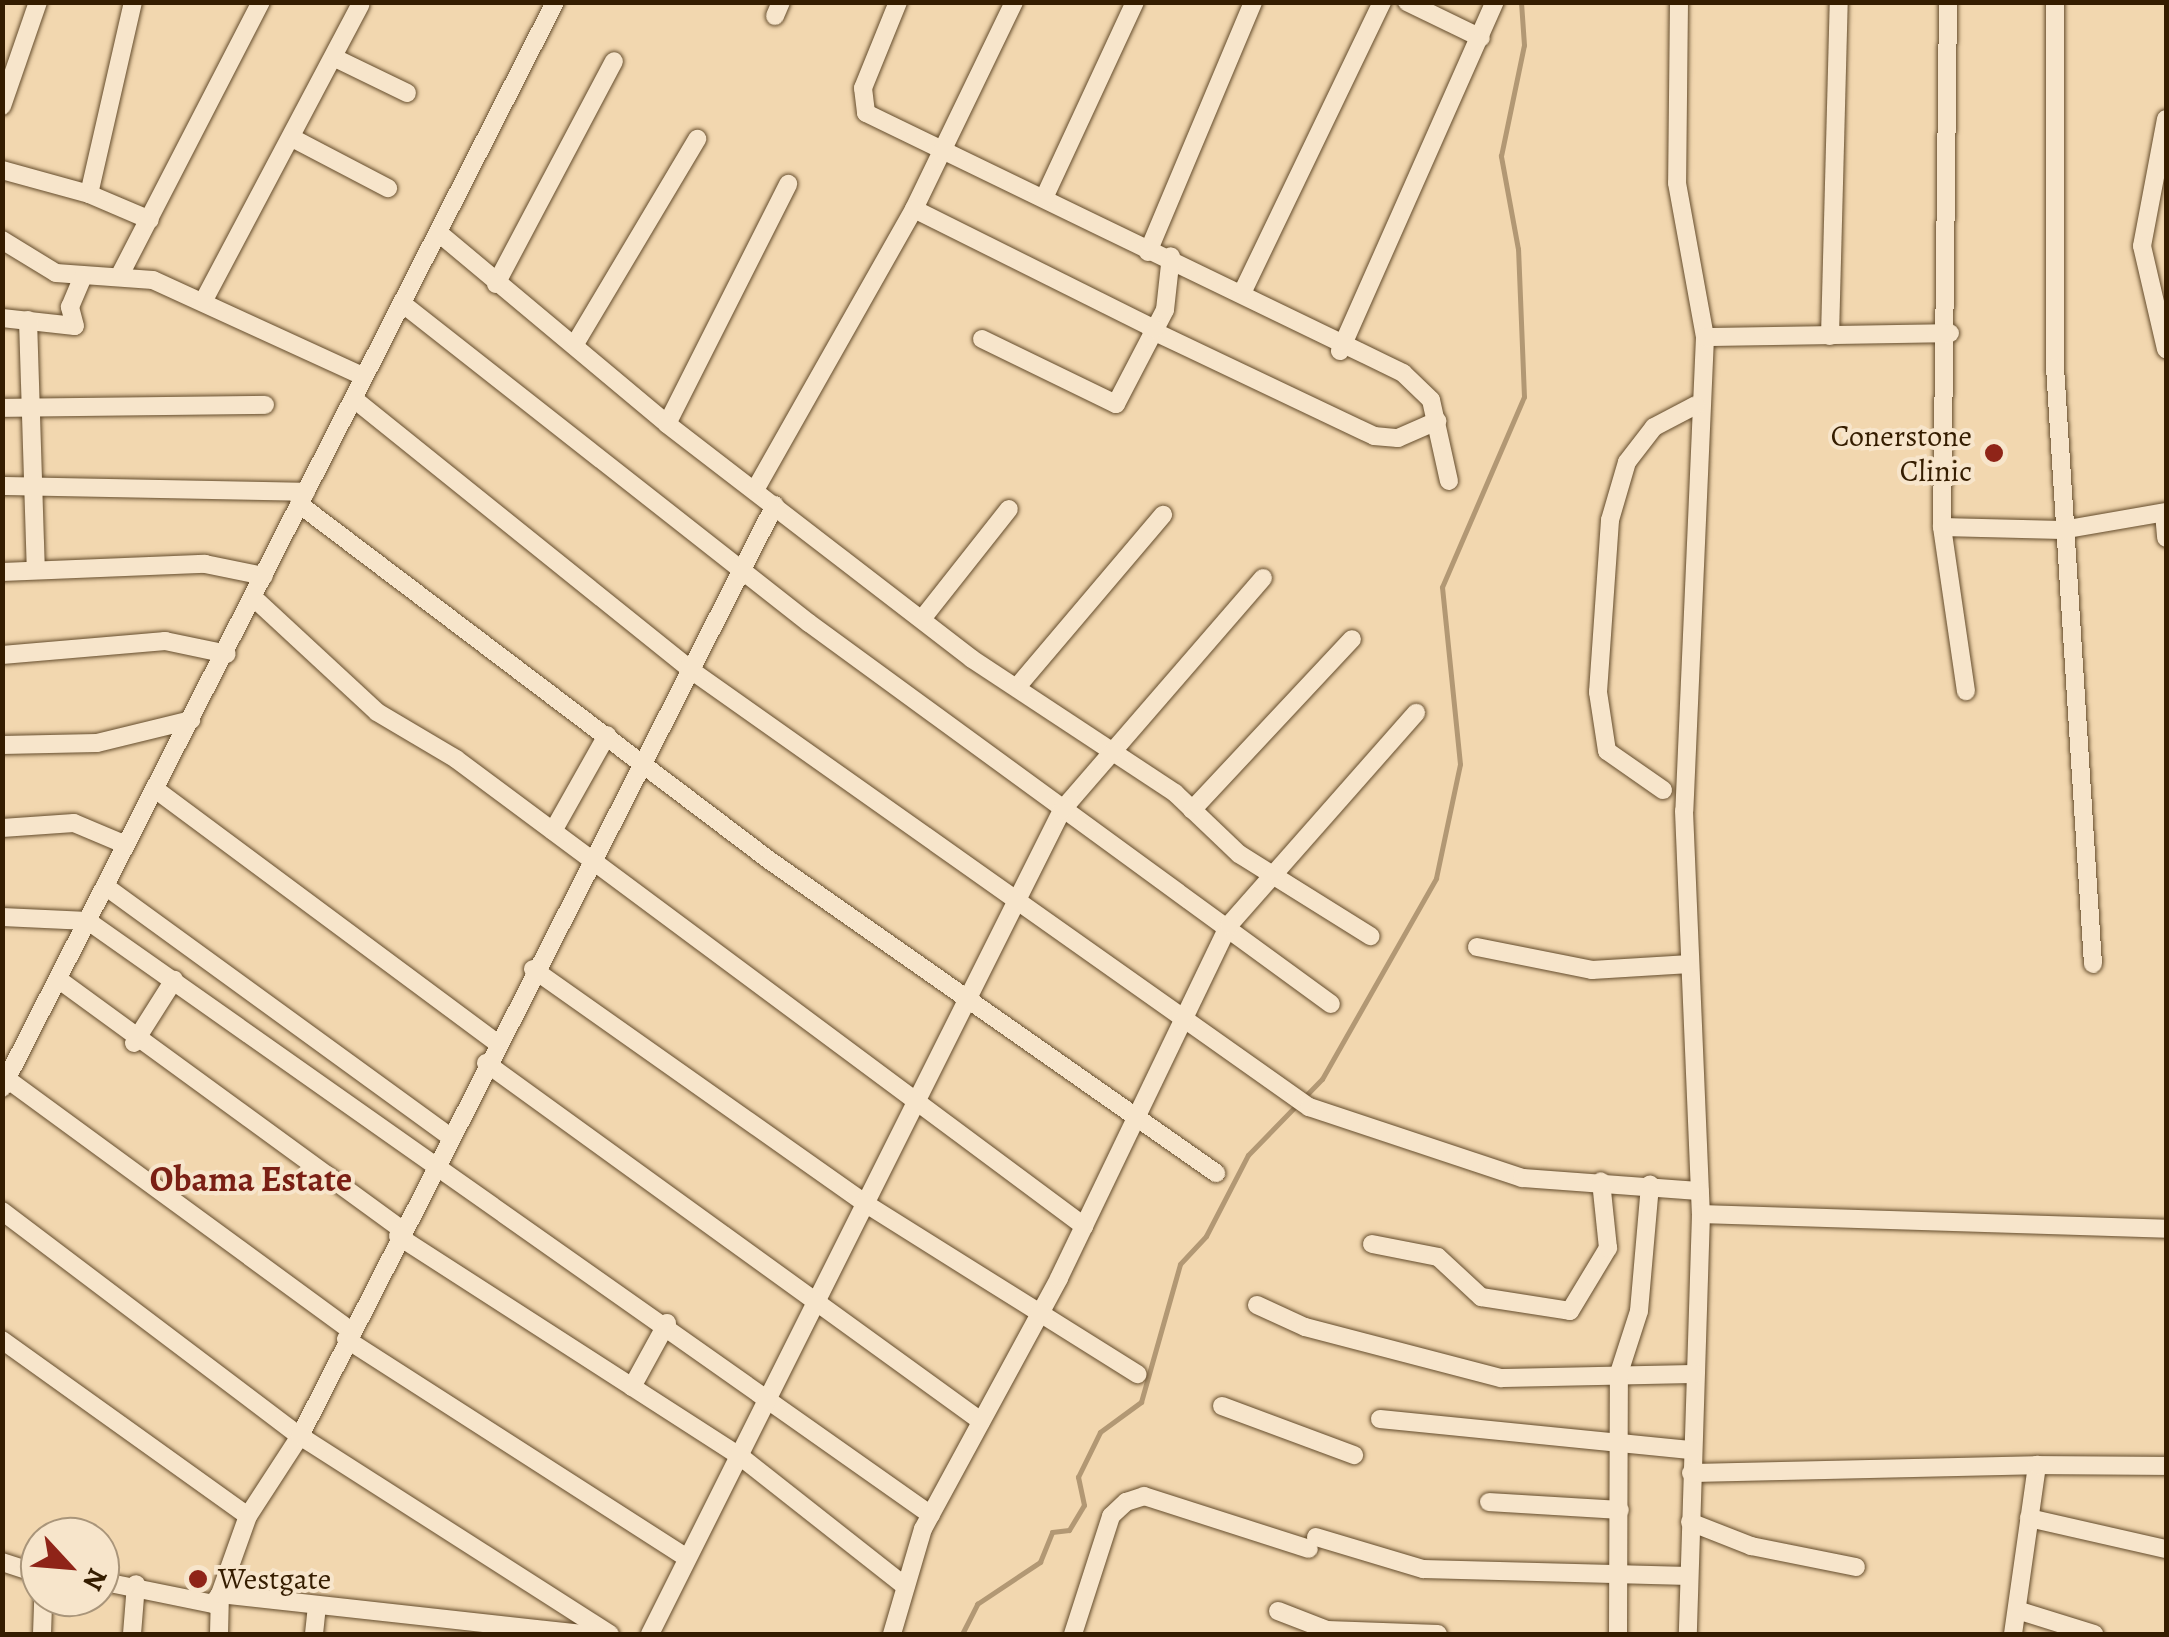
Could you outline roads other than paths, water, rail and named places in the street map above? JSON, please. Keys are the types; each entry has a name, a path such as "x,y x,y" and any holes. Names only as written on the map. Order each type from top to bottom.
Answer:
{"street":[{"path":"2,106 38,2"},
{"path":"89,194 133,2"},
{"path":"121,273 260,2"},
{"path":"555,2 403,304 358,374 354,399 255,599 4,1084 348,1334 683,1554"},
{"path":"898,2 862,104 944,150 1148,252 1172,256 1303,318 1340,350 1417,383 1437,420 1449,481"},
{"path":"755,490 914,209 1014,2"},
{"path":"1044,198 1134,2"},
{"path":"1148,252 1252,2"},
{"path":"1243,292 1382,2"},
{"path":"1407,2 1481,38"},
{"path":"1340,350 1496,2"},
{"path":"1667,2 1676,50"},
{"path":"1680,2 1676,50 1677,183 1705,337 1696,405 1684,811 1701,1214 1688,1634"},
{"path":"1830,336 1838,2"},
{"path":"1948,2 1950,333 1942,527 1966,691"},
{"path":"2054,2 2062,530 2093,964"},
{"path":"204,300 280,150 296,140 360,5"},
{"path":"335,58 407,93"},
{"path":"496,284 614,62"},
{"path":"2166,119 2144,217 2146,272 2166,348"},
{"path":"575,344 697,139"},
{"path":"296,140 388,188"},
{"path":"2,170 89,194 150,220"},
{"path":"667,424 788,184"},
{"path":"914,209 1374,436 1398,438 1437,420"},
{"path":"440,234 667,424 922,619 1192,810 1268,872 1370,936"},
{"path":"2,240 82,280 121,273 204,300 358,374"},
{"path":"982,339 1116,404 1153,330 1172,256"},
{"path":"2146,272 2166,271"},
{"path":"2,318 76,326 70,307 82,280"},
{"path":"403,304 741,569 1062,810 1229,925 1331,1004"},
{"path":"28,320 25,405 34,486 36,570"},
{"path":"1705,337 1950,333"},
{"path":"354,399 688,668 1014,905 1302,1101 1522,1178 1650,1184 1700,1191"},
{"path":"1663,790 1608,751 1598,692 1610,520 1627,462 1654,428 1696,405"},
{"path":"2,408 264,406"},
{"path":"2,486 303,498 640,763 1132,1122 1216,1172"},
{"path":"218,1634 220,1594 248,1516 300,1436 448,1135 775,505"},
{"path":"922,619 1009,509"},
{"path":"1942,527 2062,530 2165,513 2166,538"},
{"path":"1016,687 1163,515"},
{"path":"2,572 206,564 264,576"},
{"path":"650,1634 683,1554 742,1458 863,1202 1062,810 1109,750 1263,578"},
{"path":"255,599 377,712 554,832 912,1104 1084,1226"},
{"path":"1192,810 1352,639"},
{"path":"2,655 165,641 227,654"},
{"path":"892,1634 931,1515 1038,1318 1229,925 1268,872 1416,713"},
{"path":"2,745 97,742 191,720"},
{"path":"554,832 606,735"},
{"path":"156,789 496,1042"},
{"path":"2,828 74,823 126,845"},
{"path":"105,886 448,1135"},
{"path":"2,917 88,922 174,980 432,1170 769,1394 931,1515"},
{"path":"1477,948 1592,970 1690,964"},
{"path":"533,969 863,1202 1038,1318 1138,1374"},
{"path":"58,979 134,1043 400,1233 742,1458 905,1586"},
{"path":"134,1043 174,980"},
{"path":"486,1063 981,1421"},
{"path":"1372,1244 1438,1257 1481,1298 1570,1312 1608,1248 1600,1182"},
{"path":"1618,1634 1622,1445 1619,1374 1638,1311 1650,1184"},
{"path":"2,1211 300,1436 610,1634"},
{"path":"1701,1214 2166,1229"},
{"path":"1256,1305 1343,1338 1501,1378 1695,1374"},
{"path":"632,1387 667,1323"},
{"path":"2,1340 248,1516"},
{"path":"1222,1406 1354,1455"},
{"path":"1380,1418 1692,1450"},
{"path":"2013,1634 2037,1466"},
{"path":"1691,1473 2166,1466"},
{"path":"1073,1634 1087,1614 1111,1516 1126,1502 1144,1496 1423,1569 1689,1576"},
{"path":"1490,1502 1620,1510"},
{"path":"2029,1518 2166,1549"},
{"path":"1690,1522 1751,1546 1856,1568"},
{"path":"120,1583 212,1604 220,1594"},
{"path":"132,1634 136,1584"},
{"path":"220,1594 317,1606 425,1627 585,1634"},
{"path":"314,1634 317,1606"},
{"path":"2017,1610 2094,1634"},
{"path":"1278,1611 1326,1630 1438,1634"}],"waterway":[{"path":"962,1634 977,1604 1040,1562 1052,1532 1069,1530 1084,1505 1078,1477 1100,1432 1141,1402 1180,1264 1206,1236 1248,1155 1322,1079 1436,878 1460,764 1442,587 1524,397 1518,249 1501,156 1524,45 1521,2"}],"place":[{"name":"Conerstone Clinic","path":"1994,453"},
{"name":"Westgate","path":"198,1579"}],"district":[{"name":"Obama Estate","path":"251,1179"}]}
